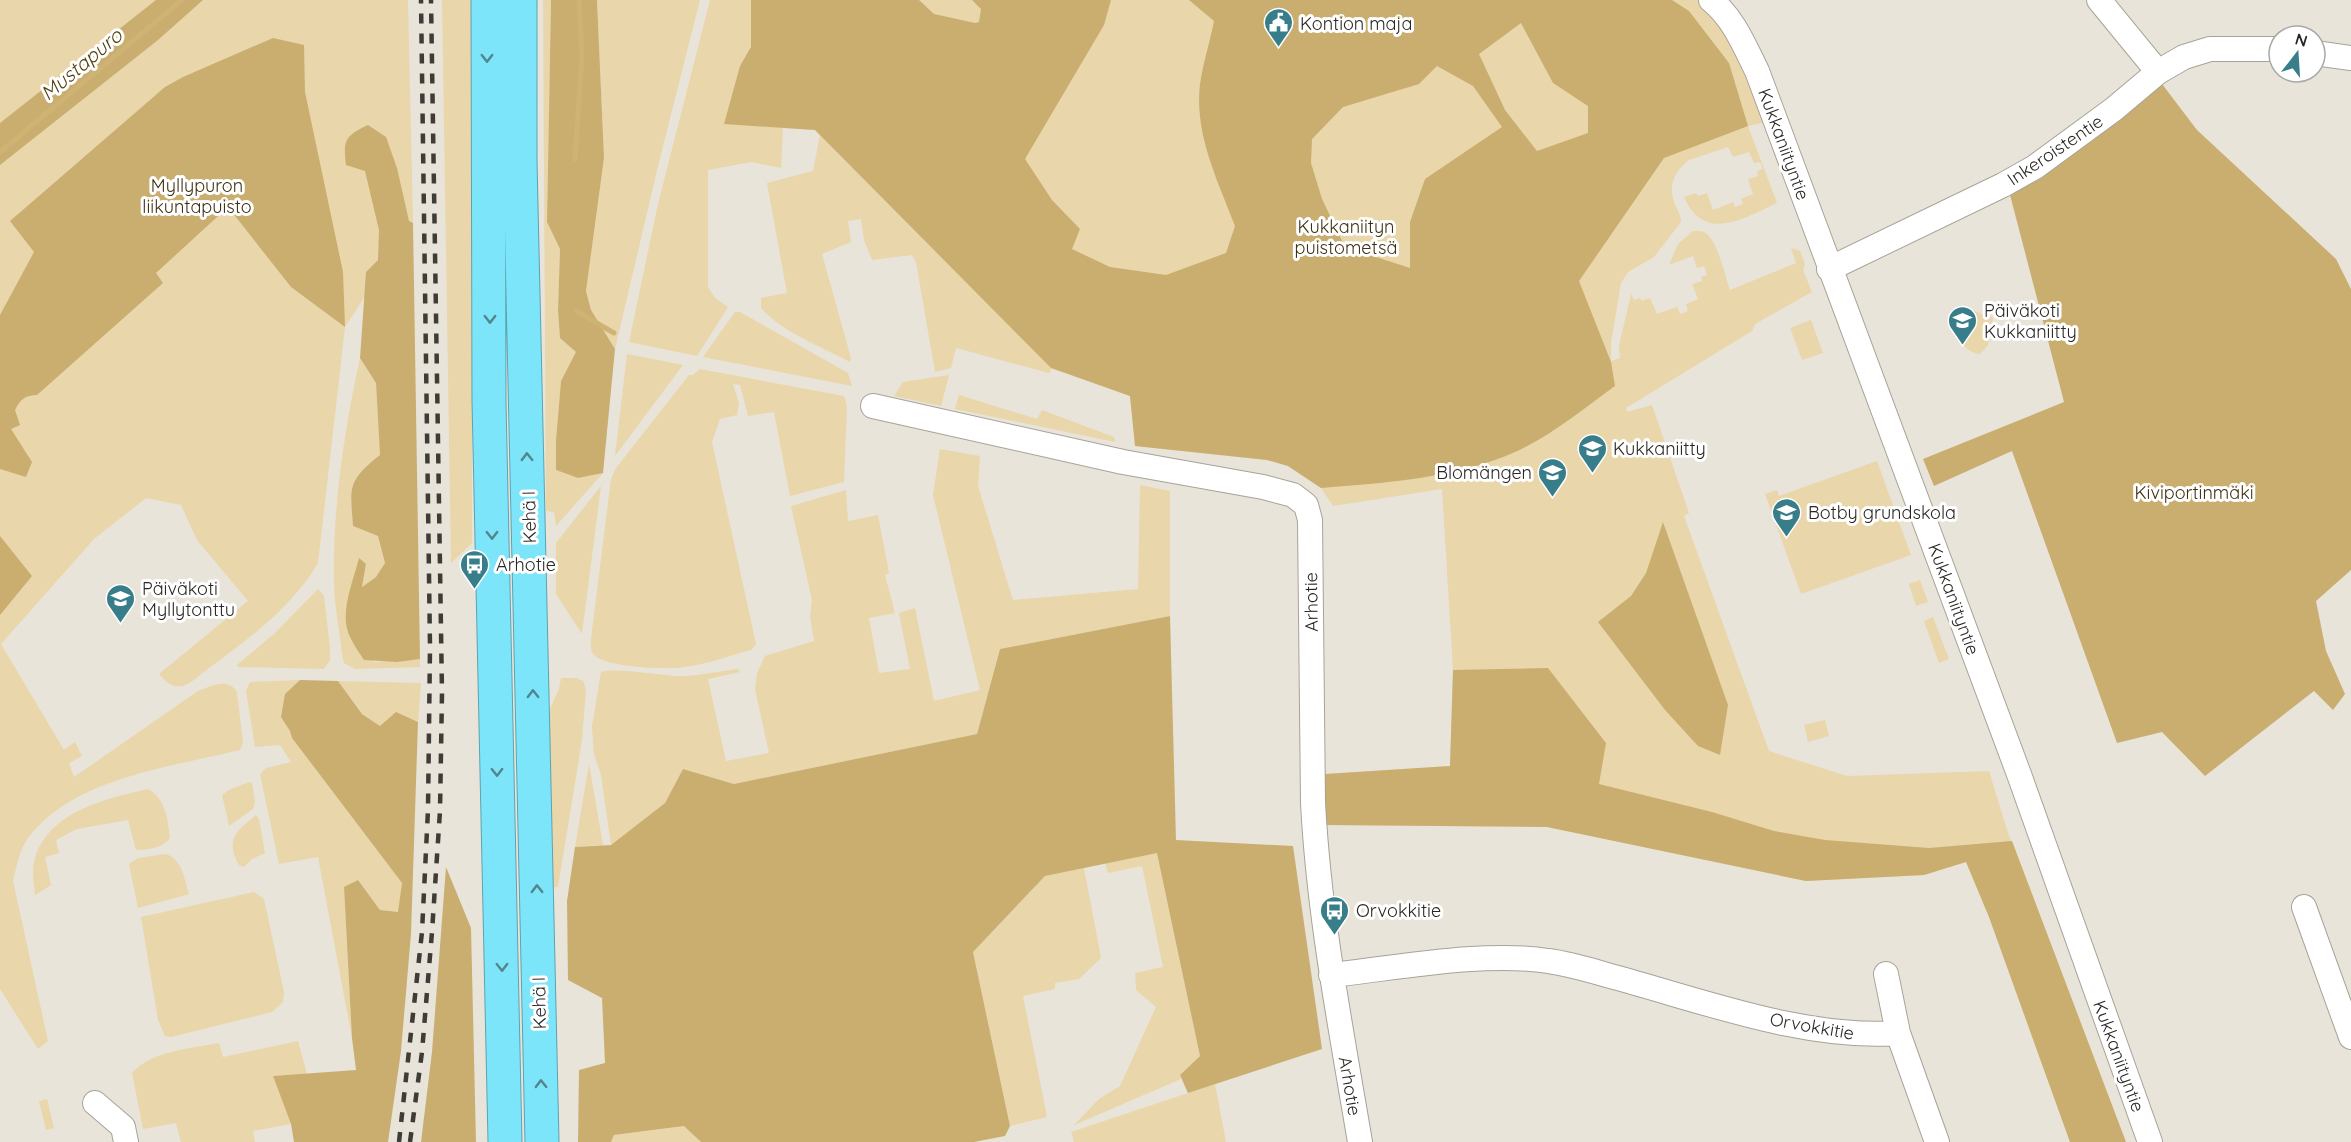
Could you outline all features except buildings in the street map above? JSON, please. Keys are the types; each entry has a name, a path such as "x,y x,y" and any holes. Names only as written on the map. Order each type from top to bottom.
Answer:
{"highway":[{"name":"Kehä I","path":"488,0 489,413 505,1142"},
{"name":"Kehä I","path":"520,0 520,160 542,1142"}],"street":[{"name":"Kukkaniityntie","path":"1711,0 1724,10 1757,71 2017,768 2150,1142"},
{"path":"2099,0 2158,72"},
{"name":"Inkeroistentie","path":"1829,268 2004,185 2035,167 2081,135 2158,72 2184,57 2210,50 2267,49"},
{"path":"2327,55 2351,58"},
{"name":"Arhotie","path":"873,406 1123,462 1263,487 1293,495 1306,505 1310,520 1313,803 1317,865 1331,975 1360,1142"},
{"path":"2304,907 2351,1037"},
{"name":"Orvokkitie","path":"1331,975 1466,960 1548,961 1730,1010 1808,1027 1841,1033 1876,1035 1898,1033"},
{"path":"1887,974 1898,1033 1937,1142"},
{"path":"95,1103 123,1128 126,1142"}],"green space":[{"name":"Myllypuron liikuntapuisto","path":"0,0 408,0 413,223 345,327 318,563 308,579 283,608 255,633 192,681 182,686 172,685 159,674 248,601 197,540 181,505 146,498 94,539 1,644 64,750 75,742 82,756 69,763 74,777 198,691 219,684 229,685 237,692 243,743 240,750 156,769 100,787 74,799 51,815 27,839 19,856 13,881 48,1041 38,1049 0,989"},
{"path":"156,0 203,0 158,40 0,165 0,123"},
{"path":"442,0 472,0 472,543 451,563"},
{"path":"543,0 551,0 547,222 560,248 558,311 560,338 577,352 561,381 556,470 578,478 603,473 556,526 554,512 546,511"},
{"path":"551,0 597,0 604,158 586,291 591,310 615,349 603,473 578,478 556,470 561,381 576,352 560,338 558,311 560,249 547,222"},
{"path":"597,0 700,0 615,349 591,310 586,291 604,158"},
{"name":"Kukkaniityn puistometsä","path":"710,0 1700,0 1719,16 1770,121 1748,126 1777,203 1752,215 1726,223 1714,224 1703,220 1693,211 1684,197 1696,193 1698,196 1707,193 1713,210 1733,202 1735,207 1743,204 1741,199 1753,194 1748,179 1758,176 1757,171 1763,169 1760,162 1754,163 1749,152 1733,157 1728,147 1689,160 1684,164 1677,172 1672,187 1673,199 1681,222 1654,257 1628,272 1621,283 1611,343 1611,361 1620,358 1619,346 1631,294 1634,300 1640,298 1642,301 1650,298 1657,314 1677,307 1680,314 1688,311 1686,304 1698,299 1692,284 1702,281 1701,277 1707,275 1704,266 1697,268 1693,256 1669,265 1678,244 1693,231 1704,232 1711,238 1730,290 1796,263 1791,248 1800,251 1805,264 1803,270 1812,292 1755,324 1752,331 1626,408 1627,412 1652,405 1689,513 1684,516 1769,751 1847,776 1989,771 2008,833 2126,1142 2070,1142 1989,917 1966,862 1924,875 1806,881 1547,827 1325,825 1325,774 1450,766 1453,670 1442,489 1333,506 1321,488 1288,466 1267,460 1135,446 1130,396 1052,368 1049,373 956,348 951,368 935,372 916,262 912,255 872,260 864,240 861,219 848,221 851,242 822,254 851,358 850,362 791,331 761,308 761,298 787,293 767,183 813,171 820,135 815,130 783,128 781,168 751,162 708,170 708,287 715,298 728,307 697,356 629,342 658,204"},
{"path":"751,0 919,0 934,14 975,23 979,22 981,9 972,0 1111,0 1104,25 1025,159 1052,200 1080,229 1072,249 1110,267 1166,275 1226,253 1235,226 1209,157 1199,103 1200,84 1214,21 1189,0 1672,0 1689,11 1729,63 1748,126 1664,158 1579,281 1611,362 1615,386 1567,422 1528,446 1493,461 1420,478 1321,488 1288,466 1267,460 1135,446 1130,396 1051,368 815,130 724,124 740,66 751,47","holes":["1521,23 1553,83 1588,106 1588,133 1537,151 1505,110 1479,54","1437,66 1473,86 1502,127 1425,179 1410,222 1410,268 1345,247 1322,199 1311,163 1312,139 1343,107 1419,84"]},
{"path":"273,38 304,45 305,92 343,272 345,327 291,287 228,207 156,273 163,283 37,395 26,397 21,401 15,410 20,425 11,429 32,462 26,477 0,469 0,315 34,252 10,221 165,87"},
{"name":"Kiviportinmäki","path":"2162,84 2197,130 2336,259 2351,289 2351,570 2316,601 2326,651 2345,694 2333,710 2314,691 2205,776 2162,732 2117,743 2012,451 1934,486 1923,459 2064,402 2009,191"},
{"path":"368,125 386,137 397,168 409,221 413,223 420,659 397,662 364,660 350,638 346,623 348,598 359,558 366,564 362,587 376,577 385,563 378,536 353,526 351,502 356,479 380,455 376,383 360,358 366,272 378,260 379,230 365,171 346,165 345,157 347,140 354,132"},
{"path":"1972,310 1993,318 1988,345 1980,354 1966,347 1957,332 1958,317 1963,312"},
{"path":"735,312 740,312 848,373 852,386 703,357"},
{"path":"1811,320 1823,353 1802,360 1790,328"},
{"path":"627,354 683,365 615,456"},
{"path":"360,358 376,383 380,456 361,471 353,485 351,502 353,526 378,536 385,563 376,577 362,587 366,564 359,559 350,592 346,623 374,662 420,659 420,667 355,669 344,663 342,655 334,586 335,529 344,442"},
{"path":"700,369 844,396 847,406 844,482 790,496 774,412 748,416 740,385 733,384 739,403 737,415 720,419 712,442 756,644 751,650 684,667 650,668 607,662 592,652 591,644 611,479 616,468 689,375 693,375"},
{"path":"949,375 941,406 894,396 903,382"},
{"path":"959,395 1037,419 1042,410 1114,437 1115,442 955,409"},
{"path":"940,449 980,456 978,486 1013,600 1138,589 1140,485 1170,491 1170,616 1000,649 977,734 734,784 683,769 665,803 611,845 601,775 594,754 592,726 601,672 681,676 738,669 740,672 708,679 726,761 769,753 755,689 757,673 765,656 814,641 810,617 812,600 791,506 846,490 848,521 878,515 889,573 885,575 895,613 869,618 879,673 910,669 899,613 915,608 934,701 980,690 933,495"},
{"path":"1877,461 1911,555 1801,594 1765,494 1777,490 1779,496"},
{"path":"601,486 582,634 556,594 556,543"},
{"path":"1663,522 1728,705 1720,755 1698,746 1665,710 1598,622 1631,596 1646,573"},
{"path":"0,536 32,576 0,615"},
{"path":"1920,580 1928,602 1916,606 1909,584"},
{"path":"318,589 324,596 330,648 330,660 324,669 238,667 237,665 275,633"},
{"path":"1170,616 1176,840 1293,846 1322,1049 1188,1093 1180,1075 1200,1056 1157,853 1045,876 973,952 1010,1126 1005,1136 974,1142 701,1142 684,1126 614,1135 611,1142 578,1142 579,1070 605,1063 602,998 568,980 567,901 575,847 611,845 665,803 683,769 734,784 977,734 1000,649"},
{"path":"1933,617 1949,659 1939,663 1924,621"},
{"path":"1548,668 1606,743 1599,784 1712,812 1774,831 1825,840 1929,848 2012,841 2126,1142 2070,1142 1989,917 1966,862 1924,875 1806,881 1547,827 1325,825 1325,774 1450,766 1453,670"},
{"path":"561,678 576,678 583,681 586,689 582,740 558,887 550,887 550,709"},
{"path":"300,680 286,694 292,738 402,883 399,912 380,910 358,880 344,888 352,1038 318,857 279,864 260,774 266,768 291,762 280,745 255,747 246,691 250,682"},
{"path":"300,680 338,681 362,714 380,726 396,712 418,722 411,934 401,1051 388,1142 294,1142 291,1124 273,1076 356,1070 352,1038 344,887 358,880 380,910 398,912 402,883 292,738 281,717 285,694"},
{"path":"338,681 421,683 418,722 409,718 380,726 362,714"},
{"path":"1825,720 1829,736 1808,742 1804,725"},
{"path":"589,764 603,845 575,847"},
{"path":"249,782 252,783 255,802 253,809 229,826 222,795"},
{"path":"148,789 154,793 165,810 170,838 167,842 155,848 136,850 128,820 77,829 56,840 59,853 45,857 51,885 35,895 33,872 35,858 42,842 53,829 66,818 98,802"},
{"path":"256,815 259,819 265,853 252,859 244,867 239,865 235,856 233,842 238,831"},
{"path":"1158,852 1200,1056 1180,1075 1181,1079 1074,1125 1099,1099 1120,1086 1156,1007 1136,990 1135,973 1163,967 1142,866 1108,873 1105,863"},
{"path":"166,854 179,865 189,894 138,908 129,864 138,858"},
{"path":"446,867 471,928 476,1142 421,1142 432,1052"},
{"path":"1084,868 1101,958 1079,979 1055,983 1055,989 1023,996 1047,1117 1010,1126 973,952 1045,876"},
{"path":"254,892 264,899 284,992 283,1002 272,1012 171,1037 165,1036 158,1020 141,917"},
{"path":"298,1041 307,1074 273,1076 291,1124 253,1131 255,1142 181,1142 176,1123 143,1129 132,1073 150,1059 172,1052 219,1043 223,1057"},
{"path":"1215,1084 1226,1142 1074,1142 1071,1132"},
{"path":"47,1099 54,1128 46,1130 39,1101"},
{"path":"685,1126 701,1142 611,1142 614,1135"}],"waterway":[{"name":"Mustapuro","path":"0,152 182,0"},
{"path":"575,159 582,56 579,0"},
{"path":"576,311 614,333"}],"railway":[{"path":"399,1142 422,932 428,810 430,647 421,0"},
{"path":"410,1142 422,1052 440,811 442,693 431,0"}],"place":[{"name":"Kontion maja","path":"1279,48"},
{"name":"Päiväkoti Kukkaniitty","path":"1963,346"},
{"name":"Kukkaniitty","path":"1592,474"},
{"name":"Blomängen","path":"1553,498"},
{"name":"Botby grundskola","path":"1787,538"},
{"name":"Arhotie","path":"475,590"},
{"name":"Päiväkoti Myllytonttu","path":"121,624"},
{"name":"Orvokkitie","path":"1335,936"}]}
